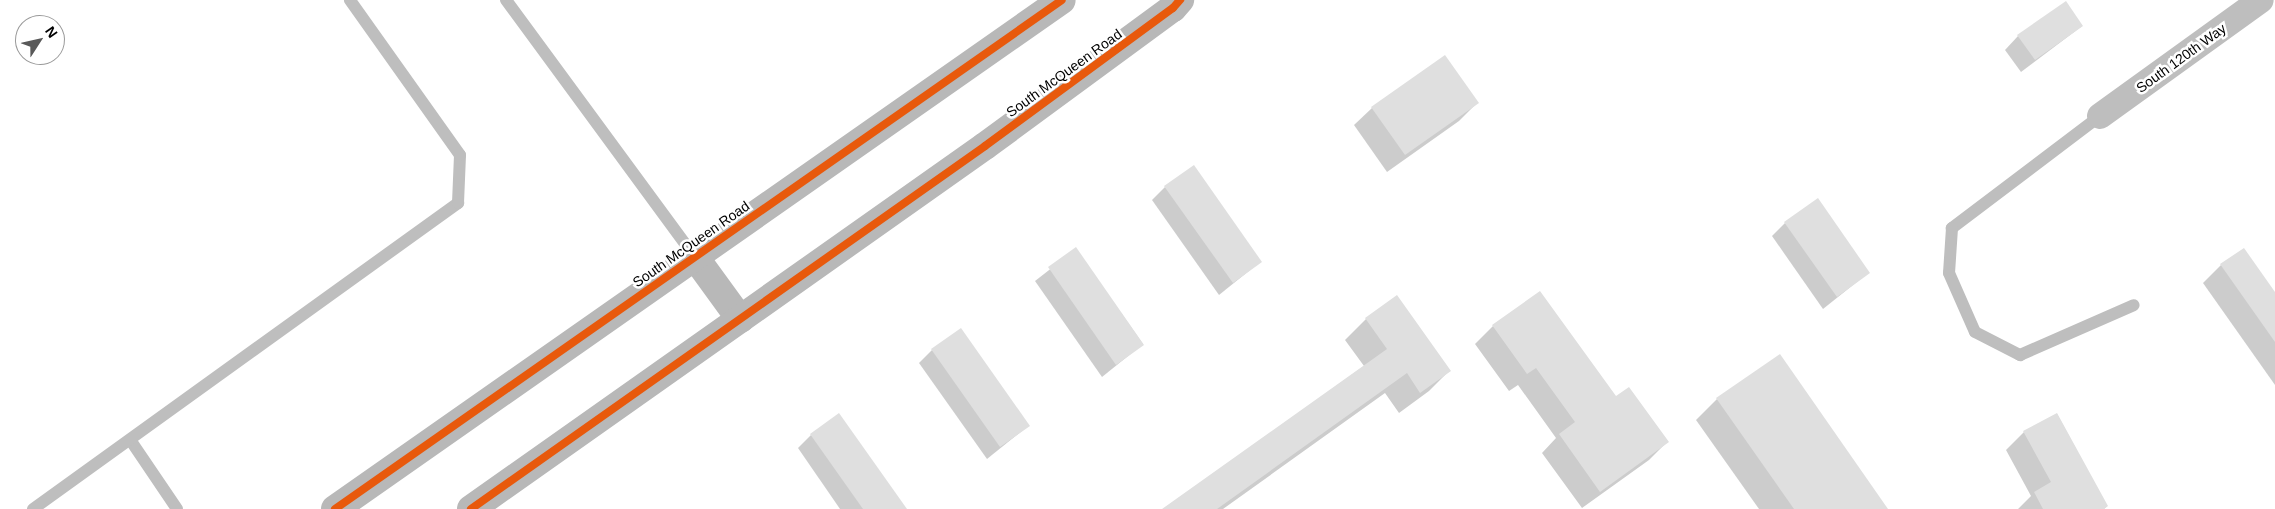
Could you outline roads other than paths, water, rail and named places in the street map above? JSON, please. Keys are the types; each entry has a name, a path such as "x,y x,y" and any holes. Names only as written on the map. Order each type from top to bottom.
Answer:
{"main road":[{"name":"South McQueen Road","path":"471,509 985,146 1174,8 1180,0"},
{"name":"South McQueen Road","path":"335,509 695,257 1054,2"},
{"path":"695,257 740,319"}],"street":[{"name":"South 120th Way","path":"2100,116 2261,0"}],"lane":[{"path":"33,509 131,441 458,203 460,155 350,0"},
{"path":"506,0 695,257"},
{"path":"2100,116 1952,228 1949,273 1975,332 2020,355 2134,305"},
{"path":"131,441 177,509"}]}
